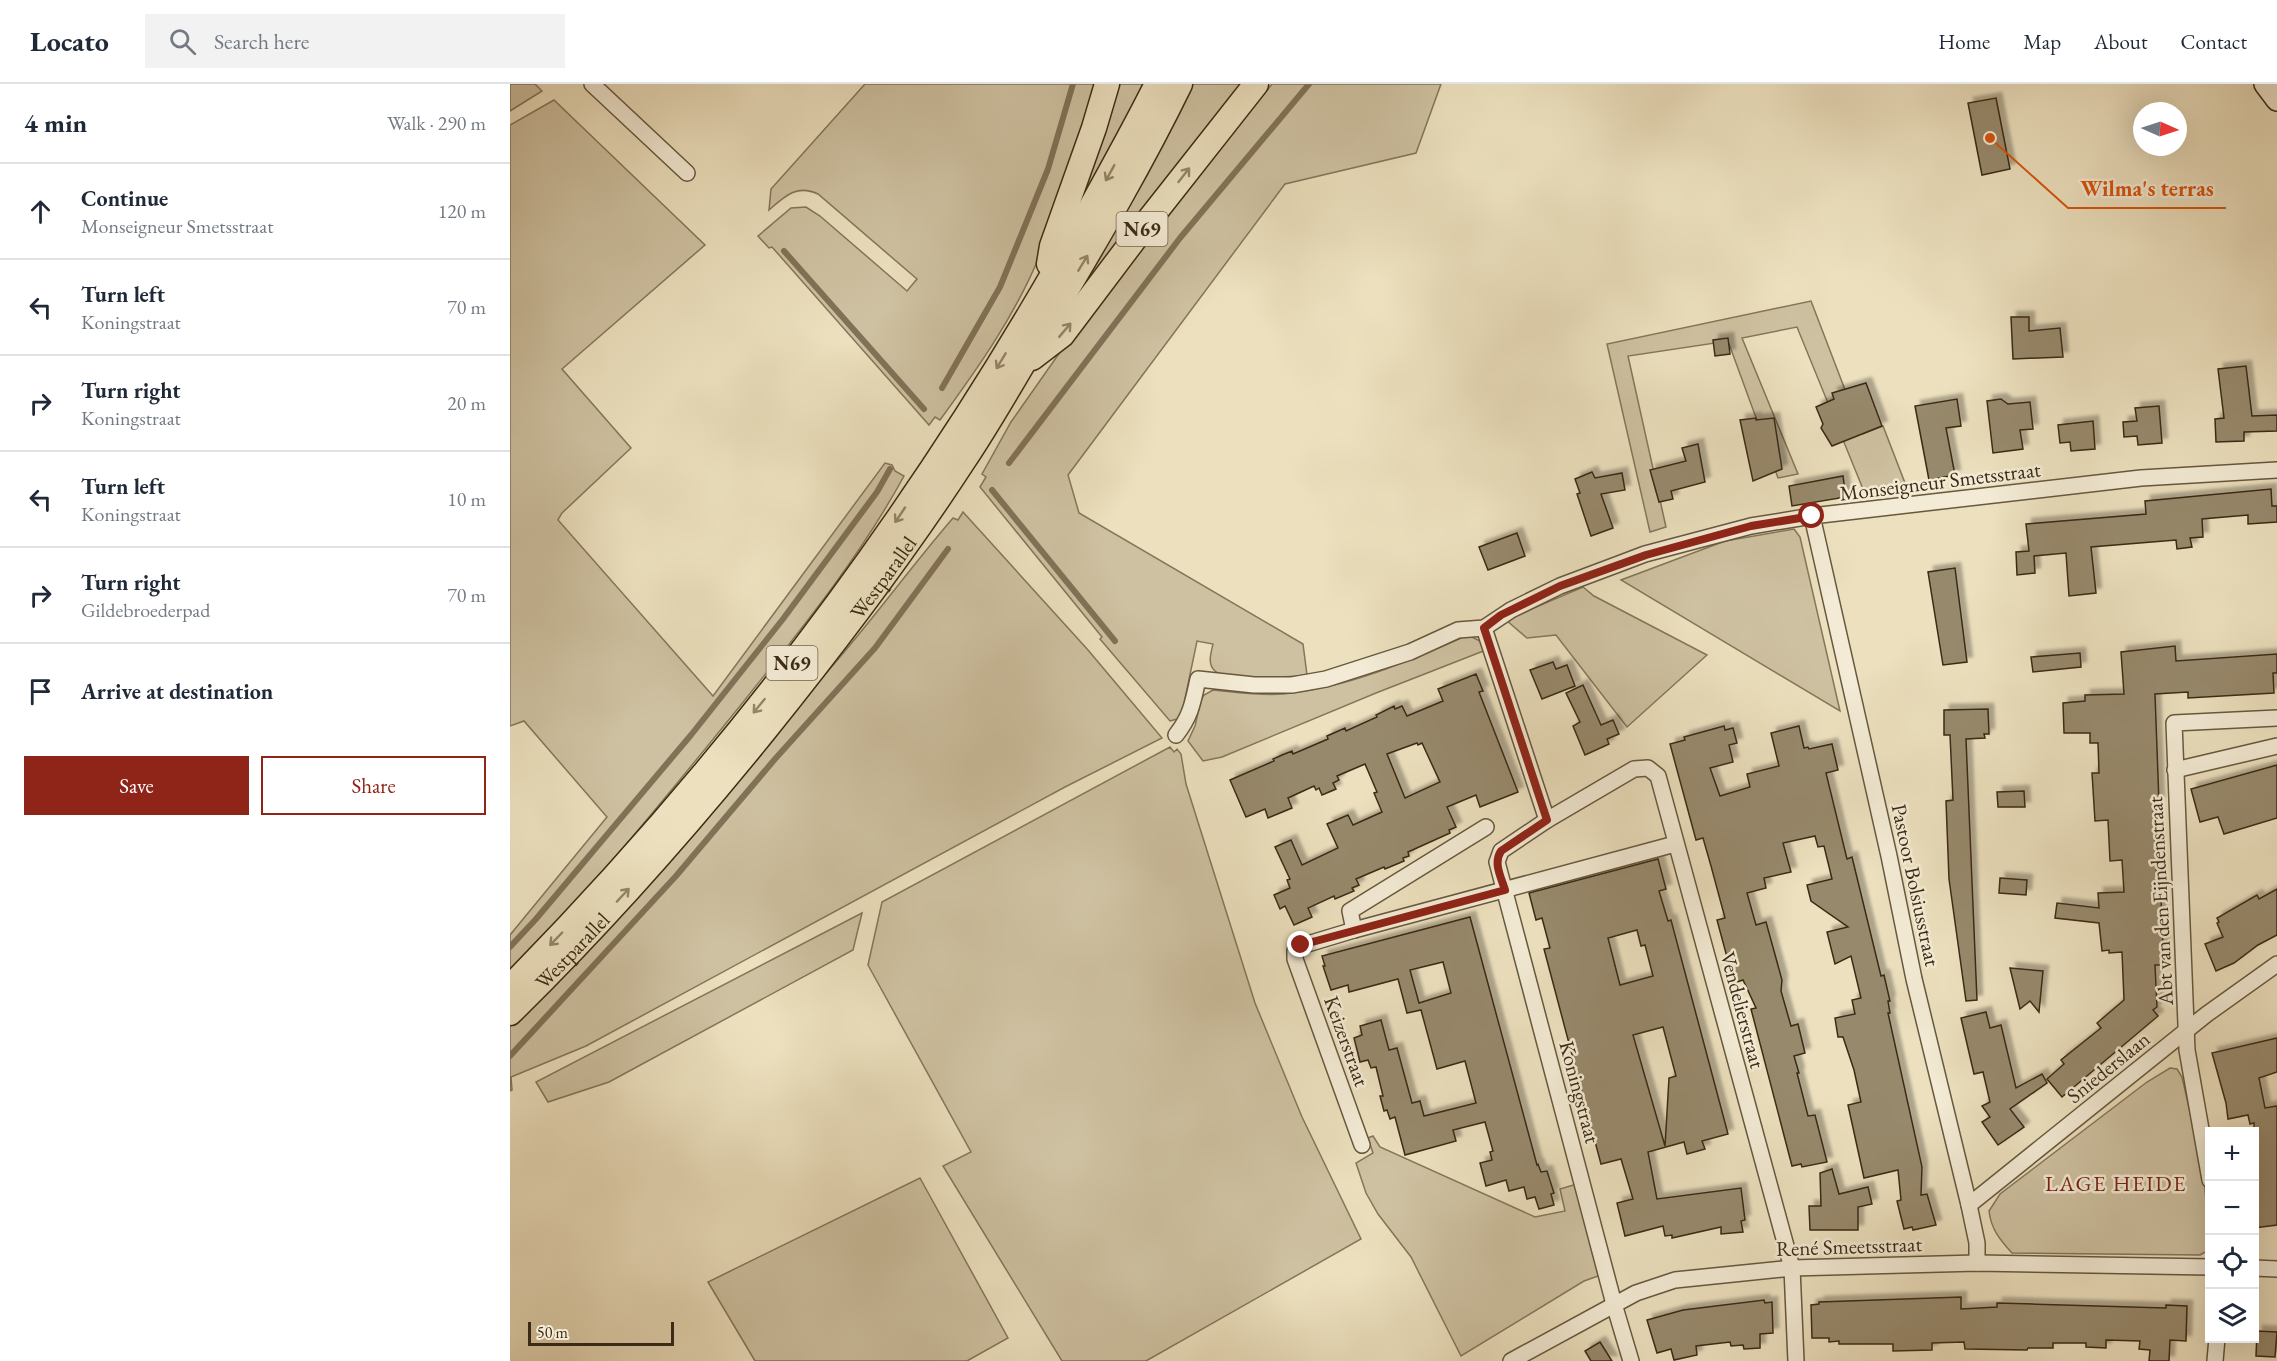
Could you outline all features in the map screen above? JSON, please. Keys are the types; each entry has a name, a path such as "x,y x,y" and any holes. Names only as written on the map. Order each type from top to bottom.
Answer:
{"main road":[{"name":"N69","path":"1043,293 1052,246 1094,128 1107,84"},
{"name":"Westparallel","path":"510,1013 650,867 824,658 946,468 967,417 1043,293 1157,84"},
{"name":"Westparallel","path":"510,987 638,849 760,705 946,468 1021,367 1114,210 1180,84"},
{"name":"N69","path":"1021,367 1062,335 1256,84"}],"street":[{"path":"592,84 687,173"},
{"path":"2265,84 2277,100"},
{"path":"2276,84 2277,90"},
{"name":"Monseigneur Smetsstraat","path":"1176,735 1187,720 1193,705 1198,678 1254,685 1292,685 1326,679 1410,652 1458,630 1484,628 1501,615 1560,586 1636,558 1751,526 1812,516 2141,478 2277,470"},
{"name":"Pastoor Bolsiusstraat","path":"1812,516 1889,856 1914,979 1969,1205 1977,1243 1977,1263"},
{"path":"1484,628 1547,820"},
{"name":"Abt van den Eijndenstraat","path":"2205,1152 2187,1050 2174,723 2277,718"},
{"name":"Abt van den Eijndenstraat","path":"2175,770 2277,746"},
{"name":"Koningstraat","path":"1631,1361 1614,1305 1497,856 1547,820 1634,769 1648,768"},
{"name":"Vendelierstraat","path":"1648,768 1658,776 1792,1268 1796,1361"},
{"path":"1486,827 1350,911 1354,930 1675,844"},
{"name":"Keizerstraat","path":"1354,930 1301,945 1295,951 1295,959 1362,1145"},
{"name":"Sniederslaan","path":"1969,1205 2187,1030 2277,964"},
{"name":"René Smeetsstraat","path":"1511,1361 1636,1293 1675,1280 1792,1268 1977,1263 2205,1267"},
{"path":"2259,1268 2277,1269"},
{"path":"2216,1361 2217,1343"}],"shaded area":[{"path":"510,84 535,84 542,91 510,111"},
{"path":"865,84 1101,84 1049,231 1020,297 996,339 940,420 935,417 929,425 772,247 769,248 758,236 791,208 806,207 820,216 907,291 917,279 818,194 804,190 797,191 786,196 769,210 771,189"},
{"path":"1114,84 1149,84 1088,201 1076,201"},
{"path":"1185,84 1243,84 1056,335"},
{"path":"1272,84 1441,84 1416,153 1285,184 1068,475 1079,513 1303,644 1307,675 1245,677 1215,671 1210,662 1213,644 1197,641 1182,713 1177,719 1170,721 1100,639 1102,637 980,487 986,477 982,474 1011,422 1065,345"},
{"path":"554,100 705,245 562,369 631,448 562,513 558,520 713,696 885,463 892,465 895,471 904,476 868,537 784,651 655,810 510,978 510,935 607,817 524,721 510,726 510,125"},
{"path":"1811,301 1862,434 1883,426 1905,483 1863,489 1797,327 1742,338 1798,474 1778,478 1728,341 1628,356 1666,527 1650,532 1607,344"},
{"path":"963,512 1088,650 1162,738 1065,787 586,1046 511,1077 512,1090 510,1091 510,1021 827,672 953,518 958,520"},
{"path":"1794,529 1800,537 1840,711 1621,580 1725,541"},
{"path":"1583,587 1594,596 1707,655 1627,727 1556,635 1527,638 1506,620"},
{"path":"1468,635 1484,643 1486,650 1222,757 1203,761 1188,741 1195,726 1201,700 1204,695 1213,690 1248,694 1283,694 1331,686 1400,664"},
{"path":"1170,747 1174,752 1177,749 1181,754 1186,784 1255,1003 1302,1117 1361,1239 1146,1361 1062,1361 943,1166 971,1152 868,965 882,902"},
{"path":"862,913 853,950 609,1082 548,1102 536,1082"},
{"path":"2170,1068 2177,1069 2182,1077 2204,1173 2205,1252 2200,1255 2012,1253 1997,1234 1990,1217 1989,1211 2000,1194 2147,1082"},
{"path":"1373,1136 1380,1147 1535,1217 1565,1211 1560,1189 1577,1184 1601,1275 1584,1281 1461,1356 1411,1257 1378,1214 1366,1193 1356,1163 1373,1153 1368,1138"},
{"path":"920,1178 1008,1338 967,1361 755,1361 708,1282"}],"building":[{"path":"1996,98 2010,169 1982,175 1968,103"},
{"path":"2011,317 2029,317 2029,331 2060,328 2063,357 2013,359"},
{"path":"1728,338 1730,354 1715,356 1713,340"},
{"path":"2246,366 2252,416 2277,415 2277,431 2244,432 2244,441 2216,442 2215,419 2224,418 2218,369"},
{"path":"1866,383 1882,426 1832,446 1821,428 1823,424 1816,407 1834,399 1832,393"},
{"path":"1957,399 1961,426 1946,428 1955,475 1929,480 1915,406"},
{"path":"2001,399 2008,404 2030,402 2033,429 2020,430 2023,449 1993,453 1987,401"},
{"path":"2159,406 2162,443 2138,445 2137,436 2124,437 2123,422 2137,421 2135,408"},
{"path":"1756,418 1756,420 1774,418 1782,469 1753,481 1740,420"},
{"path":"2093,421 2095,449 2071,451 2070,442 2060,443 2058,425"},
{"path":"1698,444 1705,482 1671,491 1673,499 1659,502 1650,470 1686,461 1682,448"},
{"path":"1592,472 1595,478 1622,473 1625,490 1601,494 1613,528 1591,536 1577,494 1580,493 1575,479"},
{"path":"1843,476 1846,497 1792,506 1789,486"},
{"path":"2271,489 2272,506 2277,506 2277,522 2248,524 2248,515 2202,519 2203,537 2190,538 2192,547 2177,549 2176,540 2091,547 2096,593 2069,596 2066,553 2034,556 2035,573 2017,575 2016,552 2029,551 2026,524 2146,514 2145,501"},
{"path":"1517,533 1525,556 1488,570 1479,547"},
{"path":"1955,568 1967,662 1943,665 1928,572"},
{"path":"2175,646 2176,661 2277,654 2277,673 2273,673 2274,693 2188,698 2188,692 2155,694 2159,803 2153,803 2164,965 2155,965 2157,1007 2153,1010 2158,1016 2062,1097 2047,1079 2064,1064 2061,1060 2101,1028 2097,1023 2124,1000 2122,952 2102,951 2099,923 2055,918 2057,903 2099,908 2098,893 2124,892 2122,860 2110,861 2108,820 2095,821 2092,773 2099,773 2098,743 2090,743 2090,733 2064,733 2063,703 2085,701 2085,695 2124,694 2121,652"},
{"path":"2080,653 2081,667 2033,672 2031,657"},
{"path":"1553,662 1556,669 1567,665 1575,686 1542,699 1530,670"},
{"path":"1476,674 1483,691 1479,692 1518,792 1480,807 1476,795 1447,807 1456,827 1449,830 1450,833 1408,852 1409,856 1403,858 1404,861 1356,879 1359,885 1352,888 1354,891 1335,899 1334,896 1308,908 1312,917 1294,925 1285,906 1280,909 1274,895 1290,888 1287,880 1290,879 1275,847 1291,840 1302,865 1338,848 1327,824 1348,815 1353,825 1382,812 1374,793 1377,792 1365,764 1337,776 1339,780 1333,783 1336,789 1322,795 1319,788 1316,790 1314,786 1288,798 1292,808 1268,818 1265,809 1246,817 1230,780 1274,761 1273,759 1282,755 1292,751 1293,754 1328,739 1327,736 1345,728 1346,731 1377,717 1376,715 1394,706 1395,709 1402,706 1407,716 1443,701 1438,689","holes":["1417,743 1418,745 1422,743 1440,782 1405,798 1387,754"]},
{"path":"1583,685 1601,725 1613,720 1619,734 1607,739 1609,744 1585,755 1573,726 1580,722 1566,693"},
{"path":"1988,709 1989,734 1984,734 1985,738 1966,739 1977,1000 1966,1001 1949,879 1946,801 1953,800 1950,735 1944,735 1944,710"},
{"path":"1724,726 1725,730 1733,728 1737,743 1729,745 1733,762 1710,768 1720,796 1750,787 1747,774 1779,766 1771,733 1799,726 1804,748 1832,744 1838,770 1826,773 1847,859 1852,857 1881,976 1884,975 1890,1001 1888,1001 1890,1013 1888,1013 1922,1167 1921,1195 1927,1194 1936,1225 1913,1230 1912,1227 1904,1229 1897,1201 1901,1200 1898,1170 1864,1178 1848,1105 1861,1102 1854,1070 1843,1037 1838,1037 1835,1018 1855,1014 1852,1000 1861,998 1851,956 1835,964 1827,932 1848,927 1811,901 1807,885 1832,879 1824,846 1818,847 1815,836 1783,843 1791,872 1764,878 1766,888 1747,893 1756,925 1766,922 1782,980 1781,991 1791,1026 1798,1024 1805,1053 1794,1056 1799,1073 1797,1073 1808,1116 1815,1115 1827,1162 1802,1167 1801,1164 1792,1166 1751,1009 1756,1008 1743,980 1734,983 1717,920 1725,918 1703,838 1696,840 1670,744 1685,740 1684,737"},
{"path":"2277,765 2277,818 2224,834 2218,817 2200,822 2191,789"},
{"path":"2024,791 2025,807 1998,807 1997,792"},
{"path":"1658,859 1666,889 1659,891 1668,921 1671,920 1728,1134 1702,1141 1705,1149 1687,1154 1684,1142 1648,1152 1657,1199 1741,1188 1745,1220 1741,1221 1743,1232 1721,1234 1721,1227 1672,1238 1672,1235 1665,1236 1663,1226 1625,1236 1617,1203 1633,1199 1621,1159 1601,1164 1544,949 1550,948 1542,918 1536,920 1529,893","holes":["1637,930 1641,946 1645,945 1653,976 1620,985 1608,938","1663,1027 1676,1076 1669,1078 1665,1146 1633,1035"]},
{"path":"2000,878 2027,880 2026,895 1999,893"},
{"path":"2277,889 2277,935 2258,945 2234,963 2216,971 2205,944 2223,937 2217,918 2257,895 2259,899"},
{"path":"1470,917 1537,1165 1541,1172 1547,1171 1554,1193 1551,1194 1554,1205 1539,1209 1535,1197 1527,1199 1524,1187 1509,1191 1506,1180 1486,1186 1480,1163 1492,1160 1490,1152 1493,1151 1485,1122 1453,1130 1456,1141 1405,1155 1395,1117 1390,1119 1387,1110 1384,1111 1376,1067 1371,1068 1368,1060 1360,1062 1354,1038 1362,1035 1360,1026 1381,1020 1389,1050 1397,1048 1412,1103 1420,1101 1424,1116 1476,1103 1465,1061 1437,1069 1421,1010 1407,1013 1398,979 1349,992 1348,985 1331,990 1322,956","holes":["1443,962 1451,993 1419,1003 1410,970"]},
{"path":"2010,968 2043,971 2039,1012 2030,1001 2020,1009"},
{"path":"1986,1012 1990,1028 2001,1025 2016,1088 2042,1074 2047,1083 2010,1109 2024,1127 1998,1145 1982,1122 1990,1117 1982,1106 1990,1102 1983,1072 1974,1074 1961,1018"},
{"path":"2277,1038 2277,1072 2259,1078 2265,1108 2277,1106 2277,1225 2259,1227 2259,1127 2254,1127 2254,1123 2250,1124 2248,1115 2228,1119 2226,1103 2212,1053"},
{"path":"1832,1169 1839,1194 1868,1187 1872,1204 1858,1207 1858,1230 1810,1230 1809,1206 1821,1206 1820,1173"},
{"path":"1961,1297 1961,1309 1997,1307 1997,1303 2166,1308 2166,1305 2187,1306 2186,1341 2170,1340 2169,1361 2149,1361 2150,1350 2139,1349 2140,1341 2106,1340 2106,1348 2086,1347 2086,1343 2053,1343 2053,1348 2028,1348 2027,1350 1965,1349 1964,1342 1932,1343 1932,1350 1893,1351 1893,1344 1839,1344 1839,1341 1829,1342 1829,1338 1812,1338 1811,1305 1819,1304 1819,1302"},
{"path":"1764,1300 1765,1303 1772,1302 1773,1333 1760,1334 1760,1348 1744,1349 1743,1345 1731,1346 1730,1342 1696,1346 1697,1355 1674,1360 1671,1349 1657,1353 1647,1320 1683,1310"},
{"path":"2259,1331 2277,1332 2275,1357 2256,1356"},
{"path":"1600,1342 1612,1361 1591,1361 1585,1351"}],"waterway":[{"path":"942,388 1000,287 1048,169 1073,84"},
{"path":"1009,463 1180,238 1309,84"},
{"path":"784,251 924,409"},
{"path":"510,947 691,735 783,619 877,492 890,469"},
{"path":"992,490 1115,641"},
{"path":"510,1056 676,876 775,759 875,648 948,549"}],"place":[{"name":"Wilma's terras","path":"1990,138"}],"district":[{"name":"LAGE HEIDE","path":"2116,1183"}],"route":[{"path":"1301,945 1505,890 1497,856 1547,820 1484,628 1501,615 1560,586 1616,565 1751,526 1812,516"}]}
